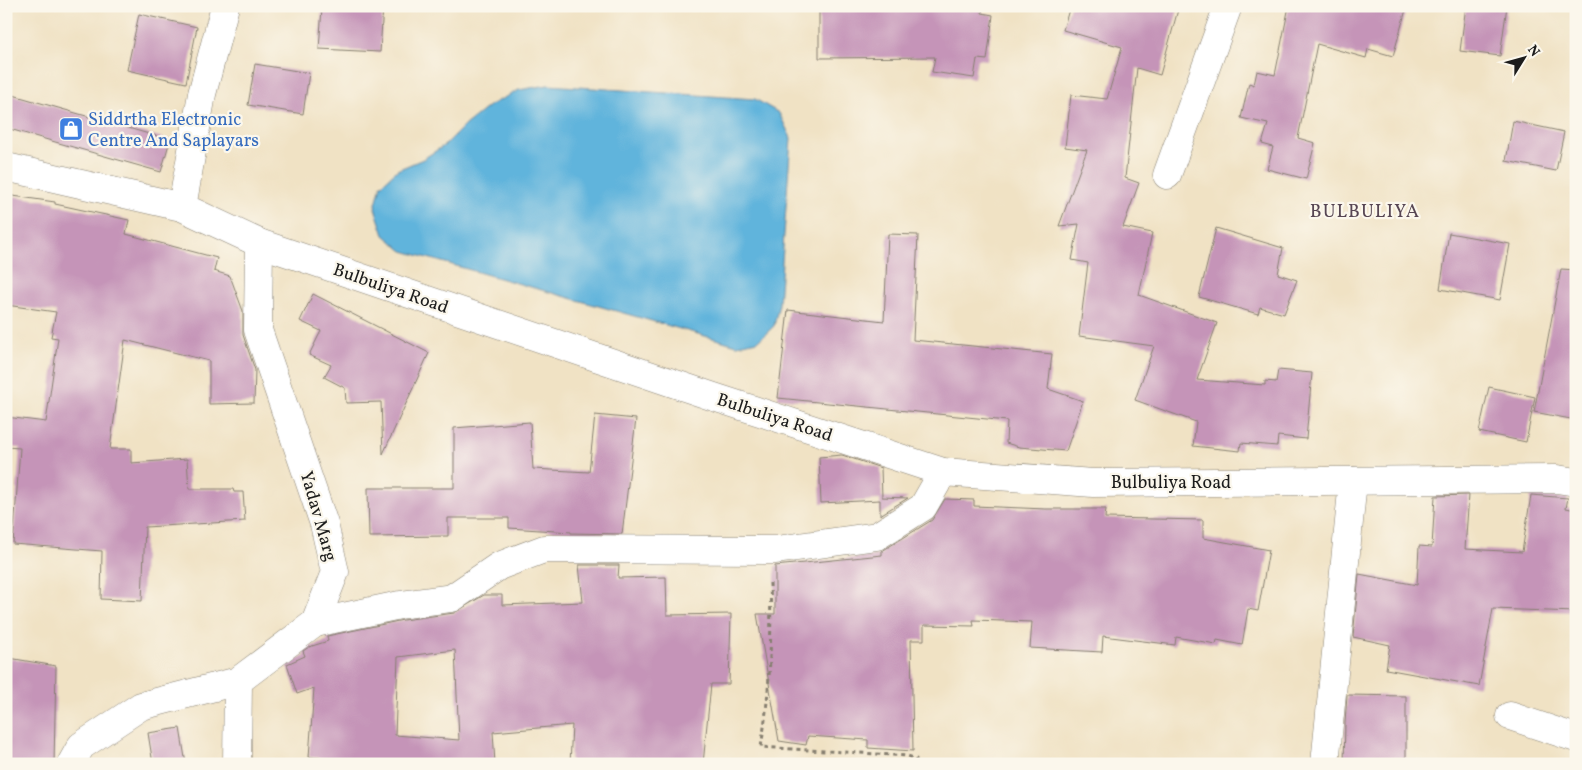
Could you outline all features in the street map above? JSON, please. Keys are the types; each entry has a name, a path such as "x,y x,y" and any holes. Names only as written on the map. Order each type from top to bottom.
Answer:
{"street":[{"path":"182,207 202,94 226,6"},
{"path":"1167,175 1228,6"},
{"name":"Bulbuliya Road","path":"6,167 182,207 259,243 714,397 943,472 1093,483 1557,479 1576,482"},
{"name":"Yadav Marg","path":"259,243 258,330 324,524 335,572 315,623"},
{"path":"71,764 81,746 141,706 238,681 315,623 400,605 452,598 499,566 544,549 769,550 877,536 924,507 943,472"},
{"path":"1326,764 1352,481"},
{"path":"237,764 238,681"},
{"path":"1510,716 1576,738"}],"path":[{"path":"769,550 771,617 768,705 761,747 908,756 916,759 916,764"}],"water":[{"path":"548,85 755,99 779,113 791,138 779,304 774,326 758,341 737,345 403,251 384,235 375,208 381,185 397,170 423,159 445,145 465,125 490,105 519,90"}],"building":[{"path":"335,6 383,6 380,52 319,49 322,8 335,9"},
{"path":"819,6 983,6 982,13 993,15 987,60 977,59 974,78 932,72 935,57 819,58"},
{"path":"1070,6 1179,6 1160,75 1137,68 1125,178 1139,183 1123,227 1152,233 1139,295 1217,323 1197,380 1265,385 1265,381 1276,382 1278,370 1312,373 1306,439 1278,436 1277,446 1241,443 1240,451 1193,446 1196,422 1135,400 1154,346 1079,336 1088,263 1072,260 1079,224 1059,226 1087,150 1065,147 1071,95 1107,99 1122,47 1063,30"},
{"path":"1289,6 1407,6 1393,56 1368,49 1366,58 1317,44 1298,138 1315,143 1306,179 1267,169 1273,147 1262,144 1268,124 1241,118 1249,83 1254,85 1257,71 1275,75"},
{"path":"1466,6 1507,6 1500,56 1460,51"},
{"path":"139,14 197,27 186,83 127,70"},
{"path":"255,64 309,73 303,114 248,105"},
{"path":"6,93 170,140 161,172 6,128"},
{"path":"1513,121 1564,132 1556,171 1506,161"},
{"path":"6,195 55,202 55,204 129,220 126,234 217,258 214,271 230,276 243,311 243,335 255,370 254,403 209,404 209,361 125,340 110,449 131,449 131,463 187,459 189,489 233,489 234,492 243,492 245,521 145,527 142,601 101,599 102,551 13,544 20,448 6,447 6,417 46,422 58,338 51,337 56,312 6,305"},
{"path":"1216,228 1283,248 1278,274 1297,280 1284,314 1260,307 1258,314 1199,297"},
{"path":"1449,233 1510,244 1500,300 1440,289"},
{"path":"888,234 918,235 913,340 1052,354 1048,389 1083,401 1066,451 1019,447 1006,443 1007,421 778,398 788,310 884,321"},
{"path":"1561,269 1576,270 1576,420 1534,412"},
{"path":"313,294 429,353 383,454 381,402 346,403 345,388 324,377 331,365 309,355 321,331 300,321"},
{"path":"1489,387 1535,397 1526,442 1479,432"},
{"path":"595,415 636,419 622,534 571,533 509,528 509,518 448,518 448,536 369,537 368,488 454,488 454,428 530,422 533,469 589,472"},
{"path":"842,455 881,468 882,497 908,498 880,515 880,500 821,503 819,457"},
{"path":"1469,495 1465,549 1522,552 1531,495 1568,498 1566,508 1576,510 1576,612 1493,609 1479,686 1386,669 1390,645 1353,637 1359,574 1417,585 1419,546 1432,547 1435,496"},
{"path":"945,499 974,500 974,506 1106,509 1105,518 1203,520 1203,538 1269,550 1258,611 1248,609 1242,645 1217,640 1216,644 1176,637 1175,645 1103,636 1102,652 1030,648 1032,622 973,620 974,626 924,625 924,640 911,640 913,751 868,748 868,740 808,736 806,745 779,741 757,614 775,614 775,566 882,555 882,551 932,520"},
{"path":"579,565 619,565 618,578 666,577 667,615 731,614 729,684 711,684 703,764 570,764 572,725 493,732 495,764 391,764 309,757 314,688 297,694 287,664 305,656 303,651 309,647 328,641 327,636 403,620 454,613 484,595 502,595 502,605 583,602","holes":["455,650 459,740 395,735 398,657"]},
{"path":"9,658 56,666 54,764 6,764 6,676"},
{"path":"1347,695 1406,696 1406,764 1344,764"},
{"path":"180,728 186,764 153,764 148,733"}],"place":[{"name":"Siddrtha Electronic Centre And Saplayars","path":"71,129"}],"district":[{"name":"BULBULIYA","path":"1365,210"}]}
